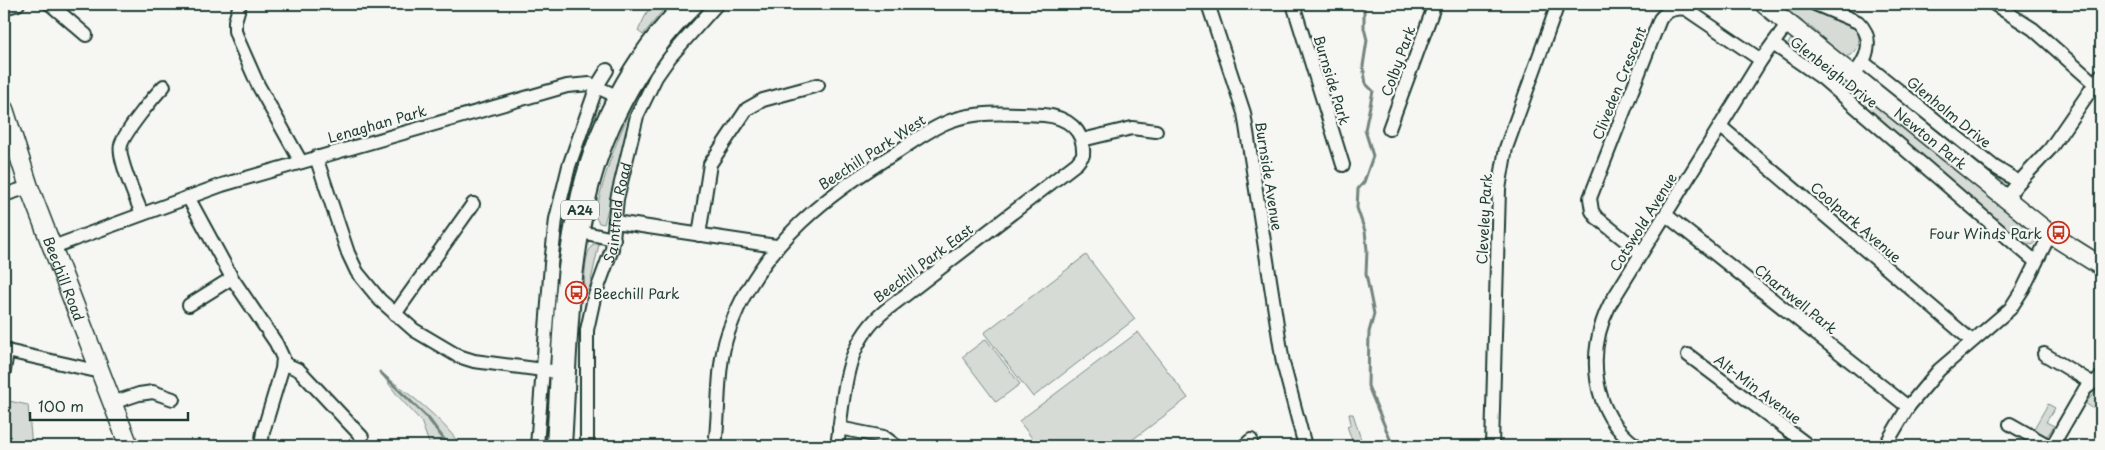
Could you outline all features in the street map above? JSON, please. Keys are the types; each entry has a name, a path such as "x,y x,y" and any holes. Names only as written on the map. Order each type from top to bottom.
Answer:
{"highway":[{"name":"A24","path":"559,446 553,371 568,307 576,231 589,176 609,122 621,98 649,53 690,4"}],"street":[{"path":"4,8 18,4"},
{"path":"50,4 86,34"},
{"path":"240,4 235,21 235,31 239,42 258,84 300,162"},
{"name":"Saintfield Road","path":"587,446 587,330 594,298 610,258 614,239 617,199 626,154 644,100 670,56 717,4"},
{"name":"Burnside Avenue","path":"1208,4 1244,113 1282,357 1305,446"},
{"name":"Burnside Park","path":"1293,4 1343,165"},
{"name":"Colby Park","path":"1389,129 1435,4"},
{"name":"Cleveley Park","path":"1492,446 1498,189 1506,148 1558,4"},
{"name":"Newton Park","path":"1764,4 1788,23 1858,69 2050,234 2101,266"},
{"path":"1815,4 1858,22 1863,27 1868,38 1867,53 1858,69"},
{"path":"1994,4 2012,8 2033,29 2098,79 2050,149 2006,198"},
{"name":"Cliveden Crescent","path":"1641,253 1596,217 1592,211 1590,198 1660,19 1665,12 1672,9 1686,9 1761,60"},
{"name":"Cotswold Avenue","path":"1637,446 1616,428 1605,407 1597,384 1595,354 1600,328 1605,314 1641,253 1761,60 1788,23"},
{"name":"Glenbeigh Drive","path":"1773,44 1822,78 2036,262"},
{"name":"Glenholm Drive","path":"1858,69 1993,166 2019,182"},
{"path":"538,446 553,371 551,264 562,191 597,86 607,70"},
{"name":"Lenaghan Park","path":"53,247 188,197 316,157 566,86 584,84 597,86 621,98"},
{"path":"699,235 710,164 747,109 763,100 818,85"},
{"path":"142,214 120,156 121,145 154,97 164,86"},
{"name":"Beechill Road","path":"4,109 29,187 129,446"},
{"name":"Beechill Park West","path":"716,446 721,365 727,334 748,289 776,246 827,198 886,158 950,121 977,115 1050,116 1066,120 1077,128 1082,140"},
{"name":"Coolpark Avenue","path":"1720,126 1972,341"},
{"path":"1082,140 1132,128 1156,131"},
{"name":"Beechill Park East","path":"837,446 847,370 866,328 886,310 1077,164 1083,155 1082,140"},
{"path":"316,157 340,231 357,272 367,287 395,314 429,341 458,356 474,361 553,371"},
{"path":"4,195 29,187"},
{"path":"188,197 232,278 276,343 283,363 261,446"},
{"path":"395,314 473,204"},
{"name":"Chartwell Park","path":"1666,215 1908,407"},
{"path":"615,222 776,246"},
{"path":"576,231 614,239"},
{"path":"1885,446 1908,407 1939,370 2010,309 2023,289 2050,234"},
{"path":"189,305 232,278"},
{"path":"4,371 8,351 100,372"},
{"path":"2044,354 2099,379"},
{"name":"Alt-Min Avenue","path":"1688,355 1809,446"},
{"path":"283,363 299,370 362,437"},
{"path":"2010,424 2050,446 2085,389 2099,379"},
{"path":"112,403 139,394 153,392 173,399"},
{"path":"839,428 884,437 896,446"}],"shaded area":[{"path":"653,4 668,4 643,35 638,31 650,6"},
{"path":"1778,4 1808,4 1858,28 1860,33 1858,34 1859,42 1857,49 1852,54 1844,57 1812,28"},
{"path":"1791,39 1923,142 2026,227 2037,237 2034,244 2026,243 2024,245 1786,47"},
{"path":"1870,73 1998,175 1994,176 1869,76"},
{"path":"645,83 632,116 604,224 599,223 595,216 609,164 628,116"},
{"path":"600,101 570,200 561,243 551,348 556,262 565,194 596,104"},
{"path":"593,244 599,244 589,290 584,290 586,260"},
{"path":"1086,255 1135,319 1033,397 984,333"},
{"path":"1138,332 1188,398 1124,446 1038,446 1019,421"},
{"path":"986,339 1020,384 996,402 962,357"},
{"path":"380,372 434,415 461,446 430,446 421,421 398,396"},
{"path":"2101,390 2099,402 2101,408 2098,412 2085,403 2096,392"},
{"path":"4,400 28,405 32,446 4,446"},
{"path":"2048,404 2055,408 2046,422 2054,426 2047,436 2032,432"},
{"path":"1349,414 1353,414 1363,446 1354,446 1347,426 1351,424"}],"waterway":[{"path":"1364,4 1364,28 1367,40 1363,66 1366,84 1373,91 1365,130 1373,156 1364,182 1358,189 1357,208 1365,231 1367,250 1366,274 1374,314 1369,332 1368,386 1393,446"},
{"path":"380,372 428,418 449,446"}],"place":[{"name":"Four Winds Park","path":"2058,233"},
{"name":"Beechill Park","path":"577,293"}]}
